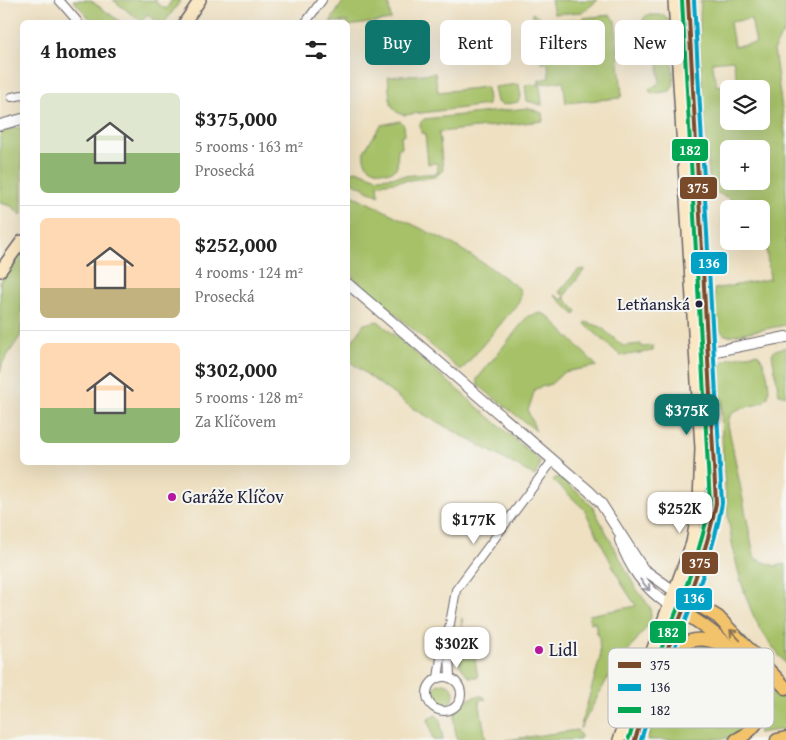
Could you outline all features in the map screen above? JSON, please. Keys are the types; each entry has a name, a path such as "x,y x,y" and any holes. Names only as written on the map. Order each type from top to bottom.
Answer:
{"highway":[{"path":"688,599 718,617 748,648"},
{"path":"682,612 700,623 731,648"},
{"path":"676,648 690,640 708,640 729,648"},
{"path":"774,675 786,688"},
{"path":"736,740 753,728"},
{"path":"777,740 786,738"}],"main road":[{"path":"185,20 200,0"},
{"path":"652,648 692,543 699,503 701,448 674,0"},
{"path":"668,648 704,562 716,503 688,0"},
{"path":"0,271 20,244"},
{"path":"674,591 688,599"},
{"path":"669,605 682,612"},
{"path":"619,740 623,728"},
{"path":"635,740 639,728"}],"street":[{"path":"59,0 76,20"},
{"path":"307,20 322,0"},
{"path":"12,97 20,95"},
{"path":"0,125 20,120"},
{"path":"350,286 600,502 643,568 674,591"},
{"path":"694,355 786,337"},
{"path":"438,678 456,590 553,460"},
{"path":"614,522 627,560 645,586 669,605"},
{"path":"446,646 449,653 450,678"},
{"path":"438,678 450,678 459,686 461,697 456,706 444,712 436,710 427,699 429,684 438,678"}],"green space":[{"path":"73,0 90,0 118,20 91,20"},
{"path":"113,0 157,0 155,2 166,9 172,0 181,0 166,20 154,20 147,14 143,20 139,20"},
{"path":"344,0 388,0 391,20 365,20 365,24 350,26 350,20 331,20"},
{"path":"551,0 598,0 583,12 554,14"},
{"path":"701,0 786,0 786,28 774,49 786,140 786,325 728,336 723,333 716,323 714,289 770,279 766,250 770,250 770,200 730,200 710,190 699,41","holes":["751,19 756,43 734,46 730,22"]},
{"path":"532,13 545,20 533,20"},
{"path":"610,15 615,20 615,65 619,65 622,95 620,98 566,103 563,81 540,84 542,105 527,101 525,85 539,84 539,80 549,78 548,65 605,65 605,20 581,20 583,18"},
{"path":"647,15 663,15 669,20 643,20"},
{"path":"658,65 673,65 674,85 670,91 652,94 649,90 660,82"},
{"path":"435,73 438,92 487,87 488,105 404,115 395,110 390,100 388,77"},
{"path":"519,84 521,96 518,102 503,105 497,102 494,87"},
{"path":"528,108 542,113 543,121 439,132 443,170 435,177 378,184 379,196 350,181 350,174 356,170 378,178 438,173 437,163 428,164 425,133 421,133 420,123 424,119"},
{"path":"400,121 404,125 405,135 401,135 402,148 398,148 397,167 391,172 371,168 365,161 364,151 381,125"},
{"path":"20,127 20,214 11,206 0,203 0,131"},
{"path":"350,194 451,243 520,289 521,296 519,302 461,371 350,275"},
{"path":"20,255 20,337 2,364 0,373 0,282"},
{"path":"585,269 565,295 559,292 578,270"},
{"path":"554,295 562,300 565,296 565,299 577,311 575,315"},
{"path":"541,313 548,316 597,366 564,372 551,384 535,389 528,411 536,431 478,385 477,379 528,316"},
{"path":"378,321 540,461 535,476 412,408 350,362 350,344 364,324"},
{"path":"586,322 601,327 623,346 641,344 642,347 653,346 653,351 621,356 585,324"},
{"path":"786,347 786,396 779,394 772,354 775,350"},
{"path":"757,353 763,362 767,374 768,397 763,402 734,412 728,424 754,555 756,559 775,566 786,564 786,664 762,632 754,617 741,581 734,551 725,490 719,366 728,359"},
{"path":"557,477 582,495 594,509 635,587 650,607 651,616 649,624 630,648 608,648 608,678 580,729 600,658 599,635 597,634 595,622 591,623 589,615 636,606 623,586 584,509 553,480"},
{"path":"462,618 462,633 471,632 471,636 467,637 468,641 472,641 478,677 469,677 460,666"},
{"path":"711,645 717,648 691,648"},
{"path":"443,683 451,686 454,694 451,702 443,705 435,702 432,694 435,686"},
{"path":"774,684 786,696 786,729 758,733 760,728 774,728"},
{"path":"483,696 486,699 479,700 486,740 457,740 454,719 457,709 469,699"},
{"path":"436,715 440,719 443,740 433,740 428,719"},
{"path":"650,728 747,728 728,738 647,740"},
{"path":"577,730 581,736 580,740 506,740"}],"transit line":[{"name":"182","path":"661,648 694,563 710,503 682,0"},
{"name":"375","path":"668,648 700,564 716,503 688,0"},
{"name":"136","path":"674,648 707,564 722,503 694,0"},
{"name":"182","path":"629,738 632,728"},
{"name":"375","path":"635,740 639,728"},
{"name":"136","path":"641,740 645,728"}],"place":[{"name":"Letňanská","path":"699,304"},
{"name":"Garáže Klíčov","path":"172,497"},
{"name":"Lidl","path":"539,650"}]}
